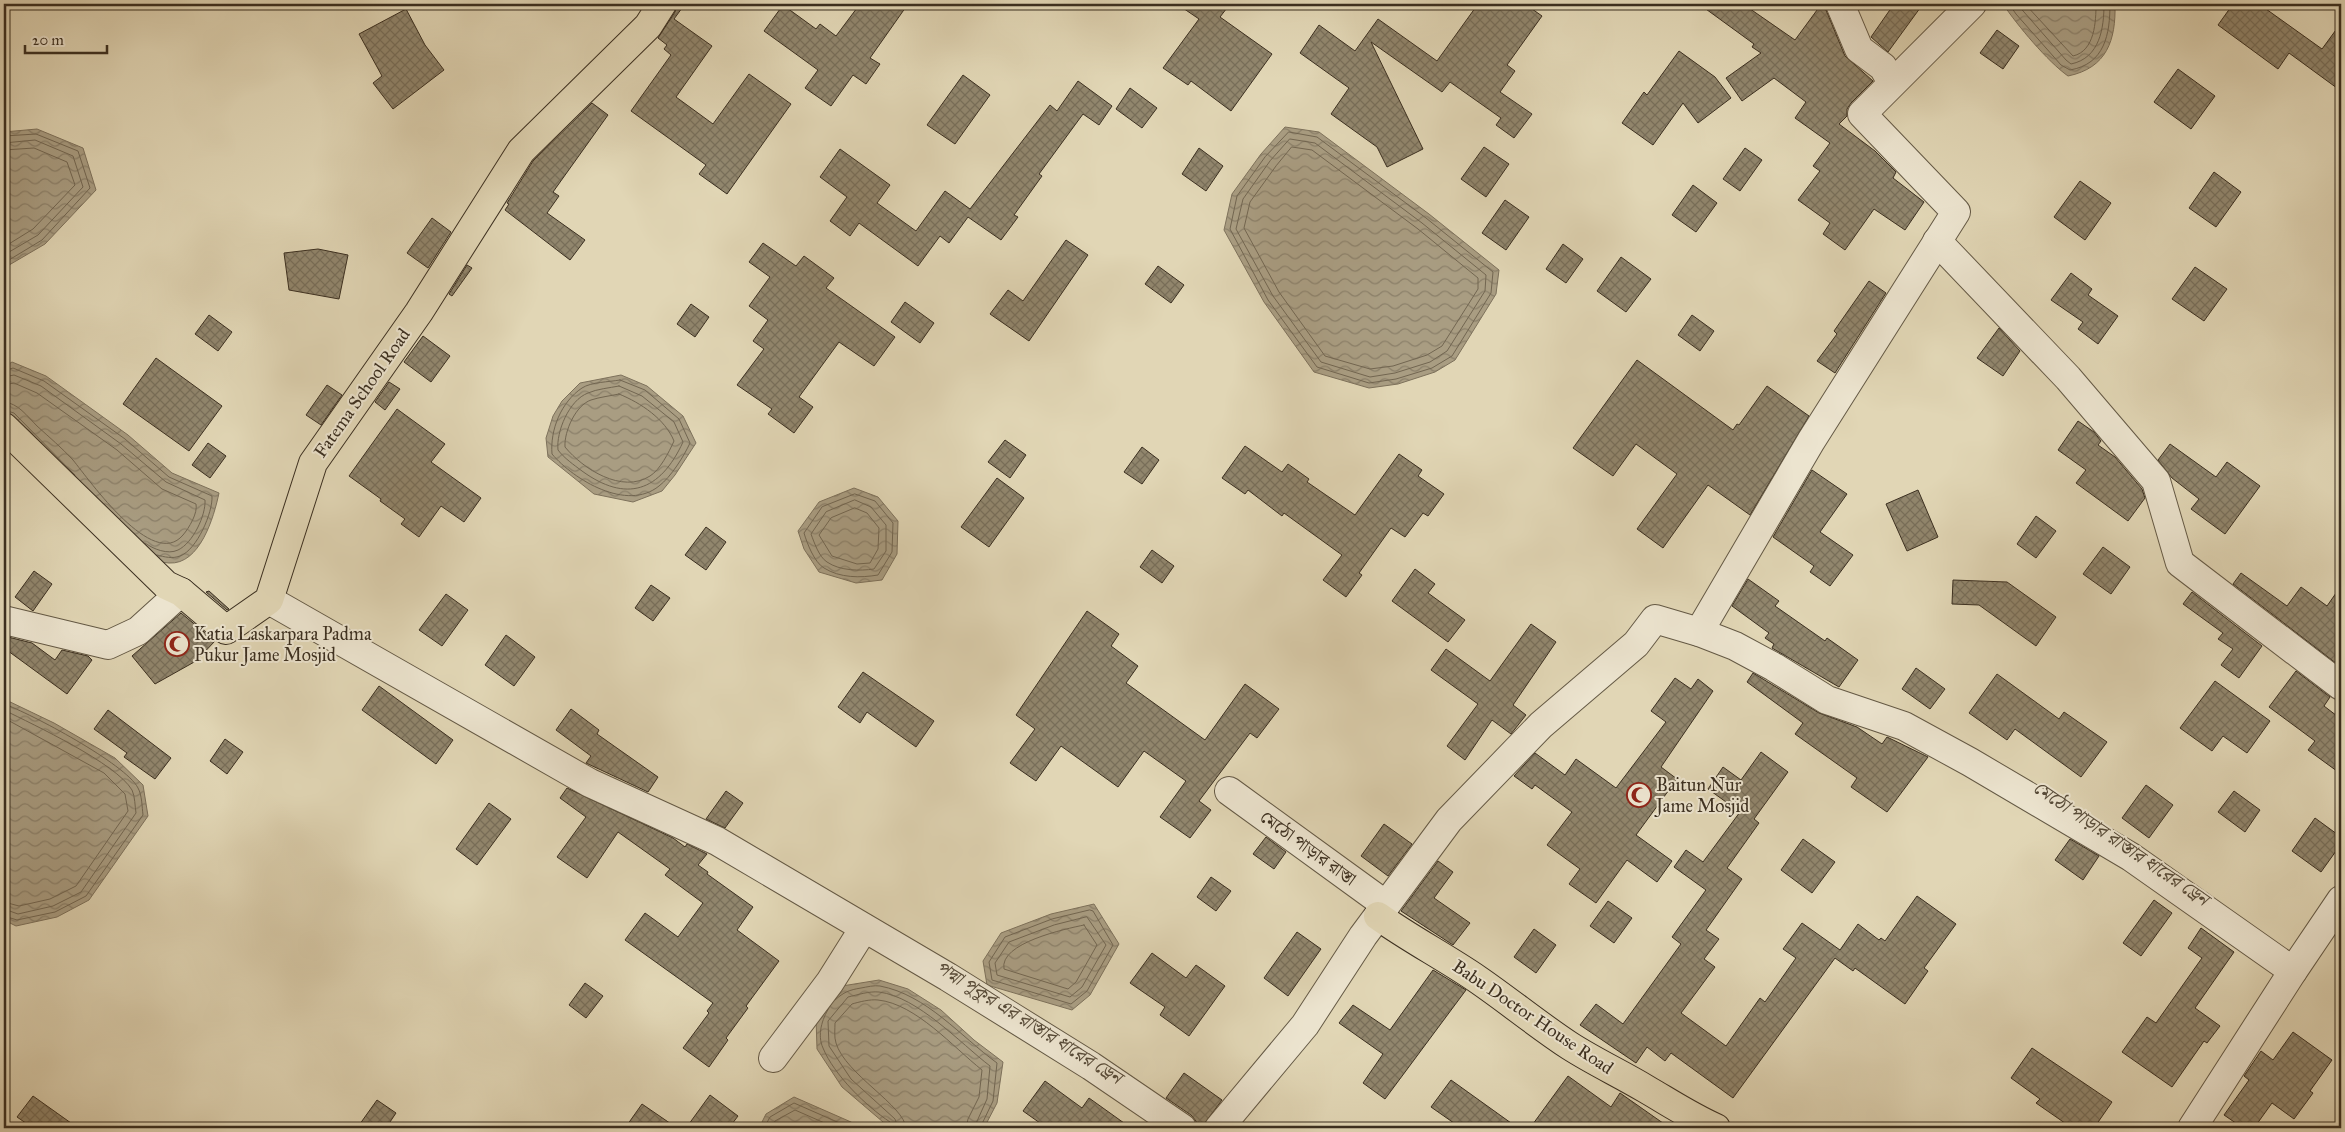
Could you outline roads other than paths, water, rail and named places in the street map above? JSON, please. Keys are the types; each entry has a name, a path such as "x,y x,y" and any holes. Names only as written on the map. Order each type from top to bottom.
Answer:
{"main road":[{"name":"Fatema School Road","path":"269,600 313,463 418,312 521,151 648,26 662,4"},
{"path":"4,427 166,585 181,592 226,630 269,600"},
{"name":"Babu Doctor House Road","path":"1382,911 1413,941 1445,958 1572,1047 1608,1070 1646,1088 1691,1117 1716,1128"}],"street":[{"path":"1840,4 1859,49 1884,67 1892,82"},
{"path":"1699,632 1811,441 1956,212 1862,114 1972,4"},
{"path":"1937,241 2068,378 2156,481 2180,563 2341,686"},
{"path":"4,620 108,645 138,631 181,592"},
{"path":"269,600 590,784 717,841 1091,1066 1182,1128"},
{"path":"1219,1128 1305,1025 1382,911 1449,820 1541,725 1636,644 1655,619 1699,632 1735,646 1774,667 1827,700 1904,726 1970,762 2131,857 2293,971"},
{"name":"মেঠো পাড়ার রাস্তা","path":"1229,791 1382,911"},
{"path":"2192,1128 2341,900"},
{"path":"773,1058 830,982 864,928"}],"water":[{"path":"2003,4 2115,4 2114,29 2111,40 2100,59 2092,66 2068,76 2033,43"},
{"path":"1285,127 1319,132 1429,214 1499,270 1496,294 1455,360 1435,372 1398,384 1369,388 1314,372 1264,302 1224,230 1232,194 1261,154"},
{"path":"37,129 83,148 96,190 45,244 4,268 4,132"},
{"path":"12,362 46,376 128,435 172,473 219,493 204,538 189,556 180,562 169,563 146,558 4,419 4,367"},
{"path":"621,375 647,386 683,416 696,443 662,491 633,502 594,494 548,457 546,438 553,416 562,401 580,383"},
{"path":"854,488 878,497 898,521 897,554 882,580 856,583 819,572 804,549 798,531 819,502"},
{"path":"4,699 54,723 115,758 143,785 148,816 89,900 57,917 16,926 4,920"},
{"path":"1094,904 1119,944 1090,995 1072,1010 987,985 983,961 1001,933 1051,914"},
{"path":"879,980 908,989 941,1010 974,1040 1003,1062 997,1103 984,1128 890,1128 842,1087 817,1049 816,1018 842,986"},
{"path":"794,1097 851,1122 860,1128 759,1128 766,1114"}],"place":[{"name":"Katia Laskarpara Padma Pukur Jame Mosjid","path":"177,644"},
{"name":"Baitun Nur Jame Mosjid","path":"1639,795"}],"water label":[{"name":"মেঠো পাড়ার রাস্তার ধারের ড্রেন","path":"2121,843"},
{"name":"পদ্মা পুকুর এর রাস্তার ধারের ড্রেন","path":"1029,1022"}]}
